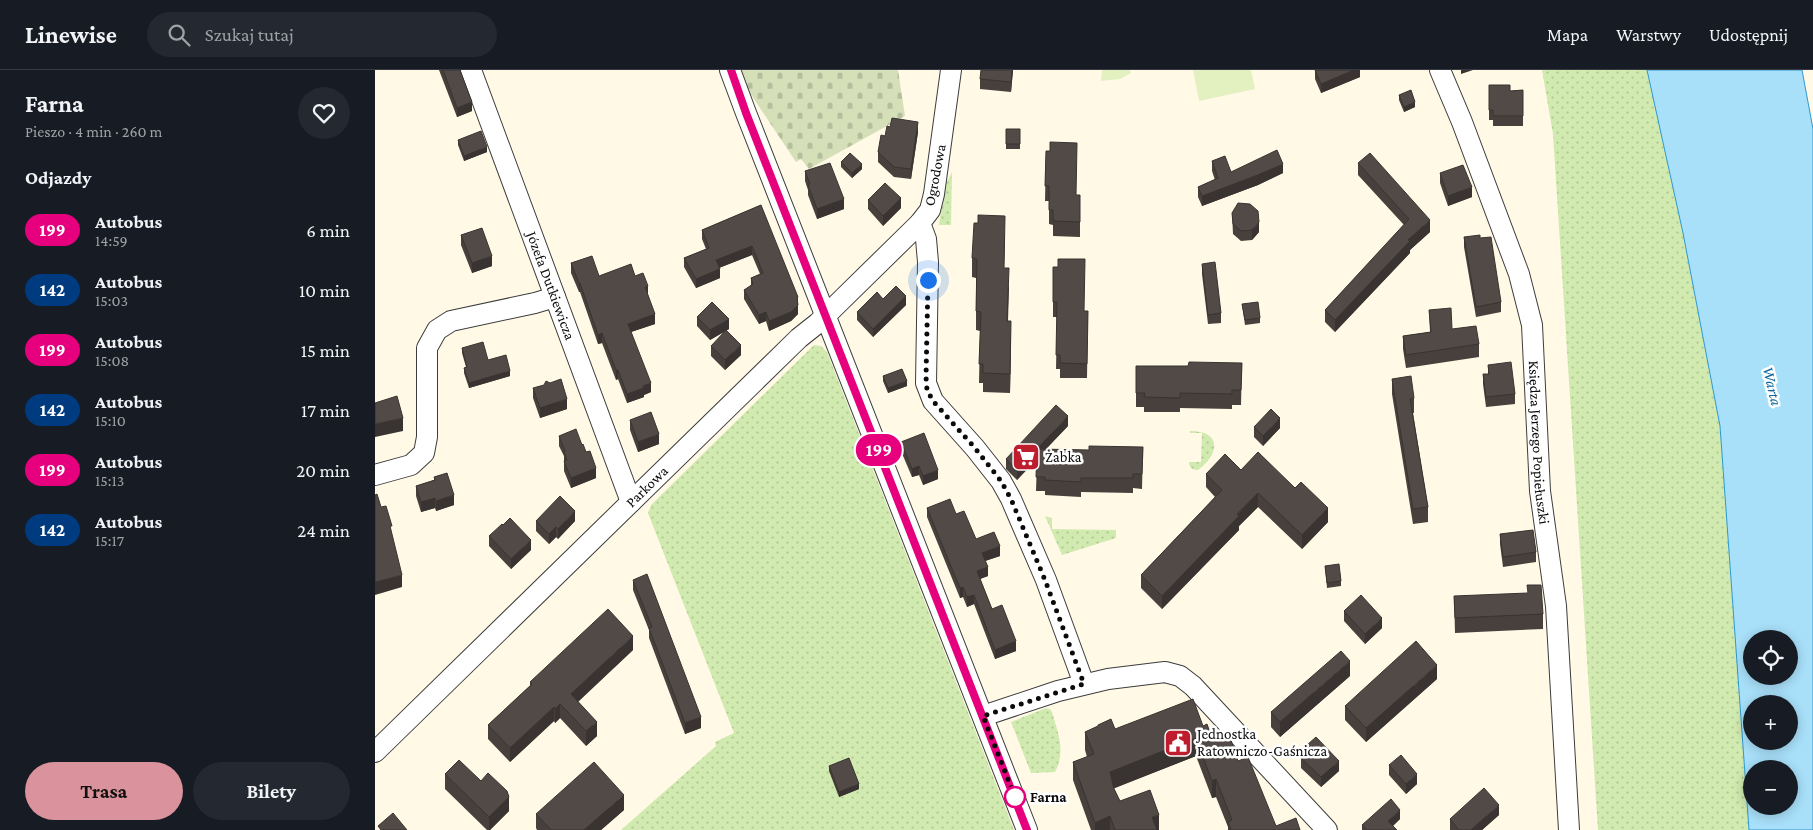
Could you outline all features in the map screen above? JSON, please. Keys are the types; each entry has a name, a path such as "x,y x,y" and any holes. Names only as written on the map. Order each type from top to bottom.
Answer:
{"street":[{"name":"Józefa Dutkiewicza","path":"471,70 631,502"},
{"path":"731,70 746,113 1027,830"},
{"name":"Ogrodowa","path":"951,70 933,202 930,210 920,223 926,239 929,262 927,390 933,401 994,472 1011,499 1045,580 1084,684"},
{"name":"Księdza Jerzego Popiełuszki","path":"1441,70 1519,274 1532,325 1540,492 1556,606 1569,830"},
{"name":"Parkowa","path":"378,744 920,223"},
{"path":"375,475 411,465 424,453 427,437 427,348 437,330 451,321 555,297"},
{"path":"983,716 1084,684 1158,672 1173,673 1193,686 1327,830"}],"green space":[{"path":"739,70 898,70 905,116 809,169 801,159 796,162 742,81"},
{"path":"1102,70 1130,70 1131,73 1120,79 1101,81"},
{"path":"1193,70 1251,70 1255,89 1199,101"},
{"path":"1542,70 1647,70 1683,233 1720,426 1744,760 1743,815 1748,815 1749,830 1598,830 1553,134"},
{"path":"952,172 951,225 939,225 945,186"},
{"path":"814,345 821,346 827,352 1014,830 621,830 716,746 715,742 734,733 648,513 651,505"},
{"path":"1190,431 1200,432 1208,435 1214,444 1214,451 1211,457 1198,470 1194,470 1189,462 1201,462 1202,433 1190,433"},
{"path":"1045,516 1052,518 1052,529 1116,530 1116,538 1062,555"},
{"path":"1046,708 1052,712 1057,727 1060,757 1055,772 1031,773 1011,722"}],"water":[{"name":"Warta","path":"1647,70 1802,70 1813,129 1813,830 1749,830 1748,815 1798,815 1798,760 1744,760 1743,750 1798,750 1798,695 1743,695 1743,746 1720,426 1683,233"}],"building":[{"path":"443,70 460,70 472,102 457,108"},
{"path":"981,70 1012,70 1011,82 980,79"},
{"path":"1315,70 1354,70 1321,84"},
{"path":"1489,85 1510,85 1510,91 1523,90 1523,116 1493,116 1493,110 1489,110"},
{"path":"1411,90 1415,102 1404,107 1399,95"},
{"path":"892,118 918,122 911,169 894,167 878,152 881,135 885,136 887,126 890,127"},
{"path":"1006,129 1020,129 1020,144 1006,144"},
{"path":"481,131 487,147 464,156 458,140"},
{"path":"1050,142 1077,143 1076,195 1080,195 1080,222 1053,221 1053,210 1049,210 1049,186 1045,186 1046,151 1050,151"},
{"path":"1277,150 1283,164 1202,196 1198,187 1218,178 1212,161 1225,156 1231,172"},
{"path":"850,153 862,164 852,173 841,162"},
{"path":"1370,153 1430,220 1408,240 1410,241 1335,320 1325,310 1409,219 1358,163"},
{"path":"830,163 844,199 817,209 805,171"},
{"path":"1463,165 1472,187 1448,196 1440,173"},
{"path":"885,183 901,198 883,216 868,200"},
{"path":"1238,203 1250,204 1258,211 1259,222 1252,230 1241,231 1233,224 1232,213"},
{"path":"761,205 798,297 798,305 791,312 769,321 766,312 759,315 744,290 753,284 751,278 763,273 752,246 716,260 720,269 696,279 684,258 709,248 702,230"},
{"path":"978,215 1005,216 1004,268 1009,268 1007,321 1011,321 1010,374 983,373 983,364 979,364 981,312 976,311 977,259 972,258 974,223 978,223"},
{"path":"482,228 492,256 472,263 461,235"},
{"path":"1480,235 1480,238 1491,237 1501,302 1476,307 1464,237"},
{"path":"592,256 599,276 631,264 635,276 643,273 648,286 645,287 655,314 628,324 651,383 643,386 644,388 627,394 602,333 598,335 571,263"},
{"path":"1058,259 1085,259 1084,311 1088,311 1087,364 1060,363 1060,355 1056,355 1057,302 1053,302 1053,267 1058,267"},
{"path":"1215,262 1221,313 1208,315 1202,264"},
{"path":"896,286 906,296 873,329 857,312 877,292 883,299"},
{"path":"712,302 729,319 710,330 697,317"},
{"path":"1258,302 1260,318 1245,320 1242,304"},
{"path":"1451,308 1452,329 1476,326 1479,344 1406,355 1403,336 1431,332 1429,310"},
{"path":"726,330 741,345 725,360 711,346"},
{"path":"483,342 488,360 506,355 510,371 469,383 464,368 467,367 462,348"},
{"path":"1189,362 1242,363 1241,390 1232,390 1232,394 1180,393 1180,398 1144,397 1145,393 1136,393 1136,366 1188,366"},
{"path":"1511,362 1515,394 1486,397 1483,374 1489,374 1488,365"},
{"path":"902,369 907,381 888,388 883,376"},
{"path":"1411,376 1414,398 1410,399 1428,507 1413,509 1392,379"},
{"path":"561,379 567,399 540,408 533,388 544,385 546,381 550,383"},
{"path":"397,396 403,418 375,424 375,403"},
{"path":"1056,405 1068,416 1017,470 1006,459"},
{"path":"1271,409 1280,418 1263,436 1254,427"},
{"path":"651,412 659,434 638,442 630,420"},
{"path":"576,429 586,452 590,451 596,468 571,478 564,461 567,460 559,436"},
{"path":"924,433 938,470 923,476 919,466 912,469 901,442"},
{"path":"1089,446 1143,447 1142,474 1133,474 1133,478 1081,478 1081,482 1045,480 1045,477 1036,477 1037,449 1089,450"},
{"path":"1258,452 1295,488 1301,482 1328,508 1302,535 1258,493 1237,514 1239,516 1162,596 1141,575 1222,490 1206,474 1225,454 1241,470"},
{"path":"447,473 454,495 436,501 435,498 421,502 416,486 435,480 434,477"},
{"path":"377,494 381,507 386,506 402,575 375,582 375,495"},
{"path":"560,496 575,511 558,529 556,527 549,534 536,521"},
{"path":"950,499 956,514 964,511 976,539 994,532 1000,546 982,553 988,567 977,571 992,609 1002,605 1016,641 995,650 974,595 967,597 963,587 960,588 927,508"},
{"path":"510,518 531,540 511,559 489,536"},
{"path":"1533,530 1536,552 1503,557 1500,534"},
{"path":"1339,564 1341,581 1327,583 1325,566"},
{"path":"647,574 701,717 685,723 649,628 652,627 633,580"},
{"path":"1527,585 1541,585 1543,614 1455,618 1454,596 1528,593"},
{"path":"1361,595 1382,618 1365,634 1344,611"},
{"path":"608,609 633,636 571,694 597,722 586,731 560,704 555,709 554,707 510,748 488,725 532,684 530,682"},
{"path":"1416,641 1437,665 1366,728 1345,706"},
{"path":"1341,651 1350,661 1280,722 1271,712"},
{"path":"1193,699 1203,726 1207,724 1213,741 1229,734 1238,761 1248,757 1276,826 1296,818 1300,830 1231,830 1228,822 1232,820 1216,779 1212,781 1196,738 1110,772 1114,789 1120,801 1150,790 1159,815 1152,817 1157,830 1115,830 1110,816 1095,823 1073,762 1094,754 1085,732 1111,719 1115,729"},
{"path":"1316,737 1339,761 1321,777 1301,758 1311,749 1307,745"},
{"path":"1401,755 1417,774 1406,784 1389,765"},
{"path":"849,758 859,784 839,792 829,766"},
{"path":"459,760 481,781 488,773 507,791 509,797 489,817 445,774"},
{"path":"594,762 624,795 584,830 551,830 536,814"},
{"path":"1484,788 1499,805 1471,830 1459,830 1450,819"},
{"path":"1391,799 1400,810 1388,821 1397,830 1367,830 1362,825"},
{"path":"393,813 407,830 381,830 378,826"}],"bus line":[{"name":"199","path":"731,70 746,113 1027,830"}],"place":[{"name":"Żabka","path":"1026,457"},
{"name":"Jednostka Ratowniczo-Gaśnicza","path":"1178,743"},
{"name":"Farna","path":"1015,797"}],"route":[{"path":"928,280 927,390 933,401 975,448 1001,481 1011,499 1045,580 1084,684 983,716 1015,797"}]}
